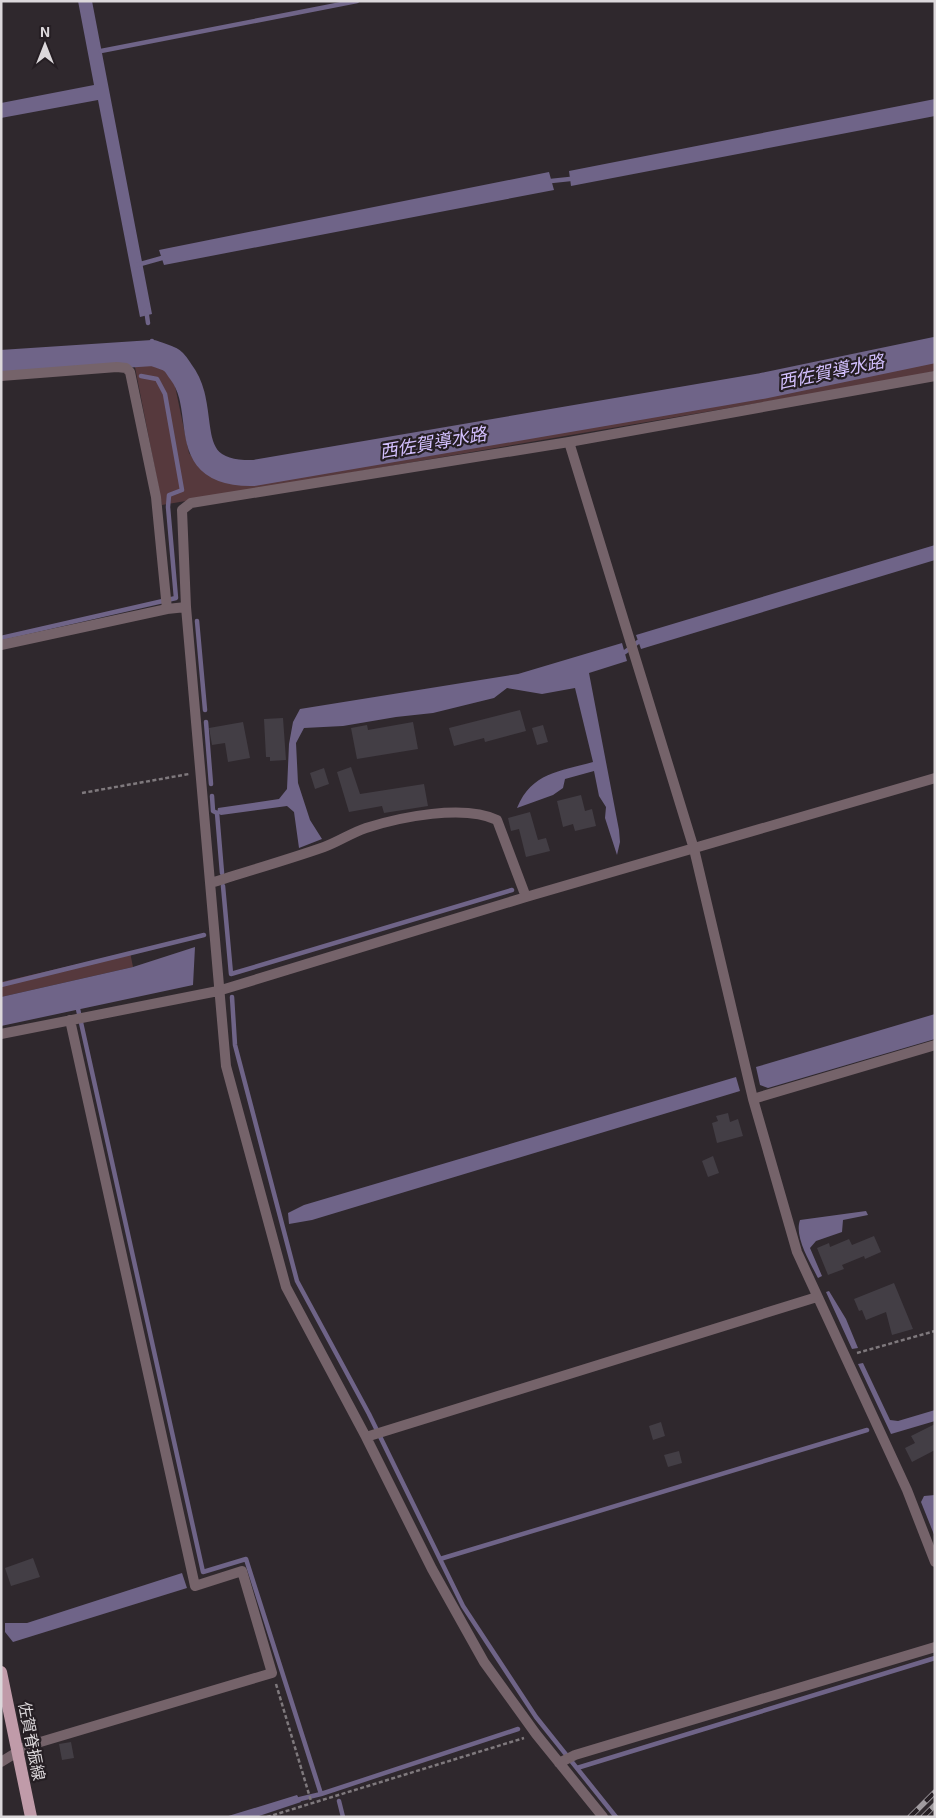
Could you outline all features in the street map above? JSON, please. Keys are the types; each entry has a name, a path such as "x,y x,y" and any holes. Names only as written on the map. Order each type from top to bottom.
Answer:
{"main road":[{"name":"佐賀脊振線","path":"1,1672 31,1817"}],"street":[{"path":"1,376 117,367 126,368 130,372 156,497 167,609"},
{"path":"603,1817 536,1734 484,1662 432,1568 366,1437 286,1287 226,1066 186,607 182,510 191,503 569,442 935,376"},
{"path":"569,442 694,849 753,1099 797,1252 907,1490 935,1562"},
{"path":"1,645 167,609 186,607"},
{"path":"1,1034 218,991 526,897 935,778"},
{"path":"211,883 326,846 364,828 404,818 438,813 470,814 488,816 497,820 526,897"},
{"path":"1,1762 27,1746 272,1673 242,1571 195,1586 70,1020"},
{"path":"753,1099 935,1045"},
{"path":"366,1437 817,1297"},
{"path":"559,1763 575,1755 935,1647"}],"path":[{"path":"82,793 201,772"},
{"path":"846,1356 935,1331"},
{"path":"272,1673 312,1802"},
{"path":"267,1817 536,1734"}],"shaded area":[{"path":"78,1 92,1 152,314 140,317 98,100 1,118 1,103 94,85"},
{"path":"935,99 935,116 571,186 569,171"},
{"path":"549,172 554,190 164,265 159,250"},
{"path":"935,361 935,371 887,381 162,505 134,362 158,362 174,381 189,453 203,471 232,484 834,382"},
{"path":"935,545 935,560 641,649 636,635"},
{"path":"622,643 627,661 589,673 619,830 620,842 617,855 605,818 606,807 599,796 594,771 565,779 563,788 553,795 517,808 530,787 539,780 558,771 593,762 575,688 542,694 507,688 494,698 433,713 343,726 304,728 296,743 298,783 310,820 322,839 299,848 294,812 287,806 221,815 217,813 218,808 279,799 287,789 289,744 293,722 300,709 518,674"},
{"path":"195,947 193,985 1,1026 1,997 133,967"},
{"path":"130,952 133,967 1,997 1,982"},
{"path":"935,1014 935,1039 768,1088 760,1085 756,1067"},
{"path":"736,1077 740,1091 312,1220 289,1224 288,1213 304,1205"},
{"path":"866,1211 868,1215 843,1220 842,1232 816,1241 810,1248 822,1276 818,1278 801,1242 799,1234 800,1220"},
{"path":"829,1291 846,1319 858,1348 852,1349 826,1292"},
{"path":"863,1363 890,1420 898,1421 935,1410 935,1421 891,1434 858,1364"},
{"path":"935,1495 935,1537 921,1502 924,1496"},
{"path":"182,1573 187,1588 13,1642 5,1632 5,1623 27,1623"},
{"path":"297,1795 301,1802 256,1817 225,1817"}],"building":[{"path":"520,710 526,731 485,742 484,738 454,746 449,728"},
{"path":"283,718 286,760 270,761 270,757 266,757 264,719"},
{"path":"243,722 250,758 228,762 225,743 212,745 209,728"},
{"path":"413,722 418,749 357,759 351,728 367,725 368,730"},
{"path":"543,725 548,742 537,745 532,728"},
{"path":"351,767 360,794 424,784 428,806 384,813 382,806 349,812 337,772"},
{"path":"324,768 329,784 315,789 310,773"},
{"path":"581,795 585,811 592,809 596,826 575,831 573,824 563,827 557,801"},
{"path":"530,812 538,840 546,838 550,851 526,857 519,829 511,831 508,818"},
{"path":"728,1113 730,1122 738,1119 743,1136 717,1143 712,1123 718,1121 716,1116"},
{"path":"713,1156 719,1173 708,1177 702,1161"},
{"path":"874,1236 881,1252 865,1259 864,1256 842,1265 844,1269 828,1275 817,1248 829,1243 830,1247 849,1239 852,1245"},
{"path":"894,1283 913,1329 892,1335 886,1312 866,1320 862,1310 859,1311 854,1299"},
{"path":"661,1422 665,1436 653,1440 649,1426"},
{"path":"935,1424 935,1450 912,1462 905,1448 915,1443 911,1436"},
{"path":"679,1451 682,1463 668,1467 664,1455"},
{"path":"33,1558 40,1577 11,1586 5,1568"},
{"path":"71,1742 74,1758 62,1760 59,1744"}],"waterway":[{"path":"101,51 357,1"},
{"path":"551,181 570,179"},
{"path":"137,265 162,258"},
{"path":"146,309 148,323"},
{"path":"152,341 153,353"},
{"name":"西佐賀導水路","path":"1,363 153,353 167,358 181,372 189,388 194,405 199,438 204,452 213,464 229,471 254,473 762,386 935,350"},
{"path":"1,638 176,598 168,507 169,495 182,490 165,394 157,379 141,376"},
{"path":"197,621 205,710"},
{"path":"625,652 638,642"},
{"path":"206,722 211,784"},
{"path":"212,796 213,811 217,813 222,873"},
{"path":"223,886 231,974 512,890"},
{"path":"1,985 204,935"},
{"path":"232,997 235,1045 297,1281 369,1414 463,1606 536,1717 616,1817"},
{"path":"78,1009 203,1572 246,1559 321,1794 518,1729"},
{"path":"440,1559 867,1430"},
{"path":"577,1768 935,1658"},
{"path":"296,1800 321,1794"},
{"path":"339,1801 343,1817"}],"railway":[{"path":"910,1817 935,1792"},
{"path":"923,1817 935,1805"}]}
